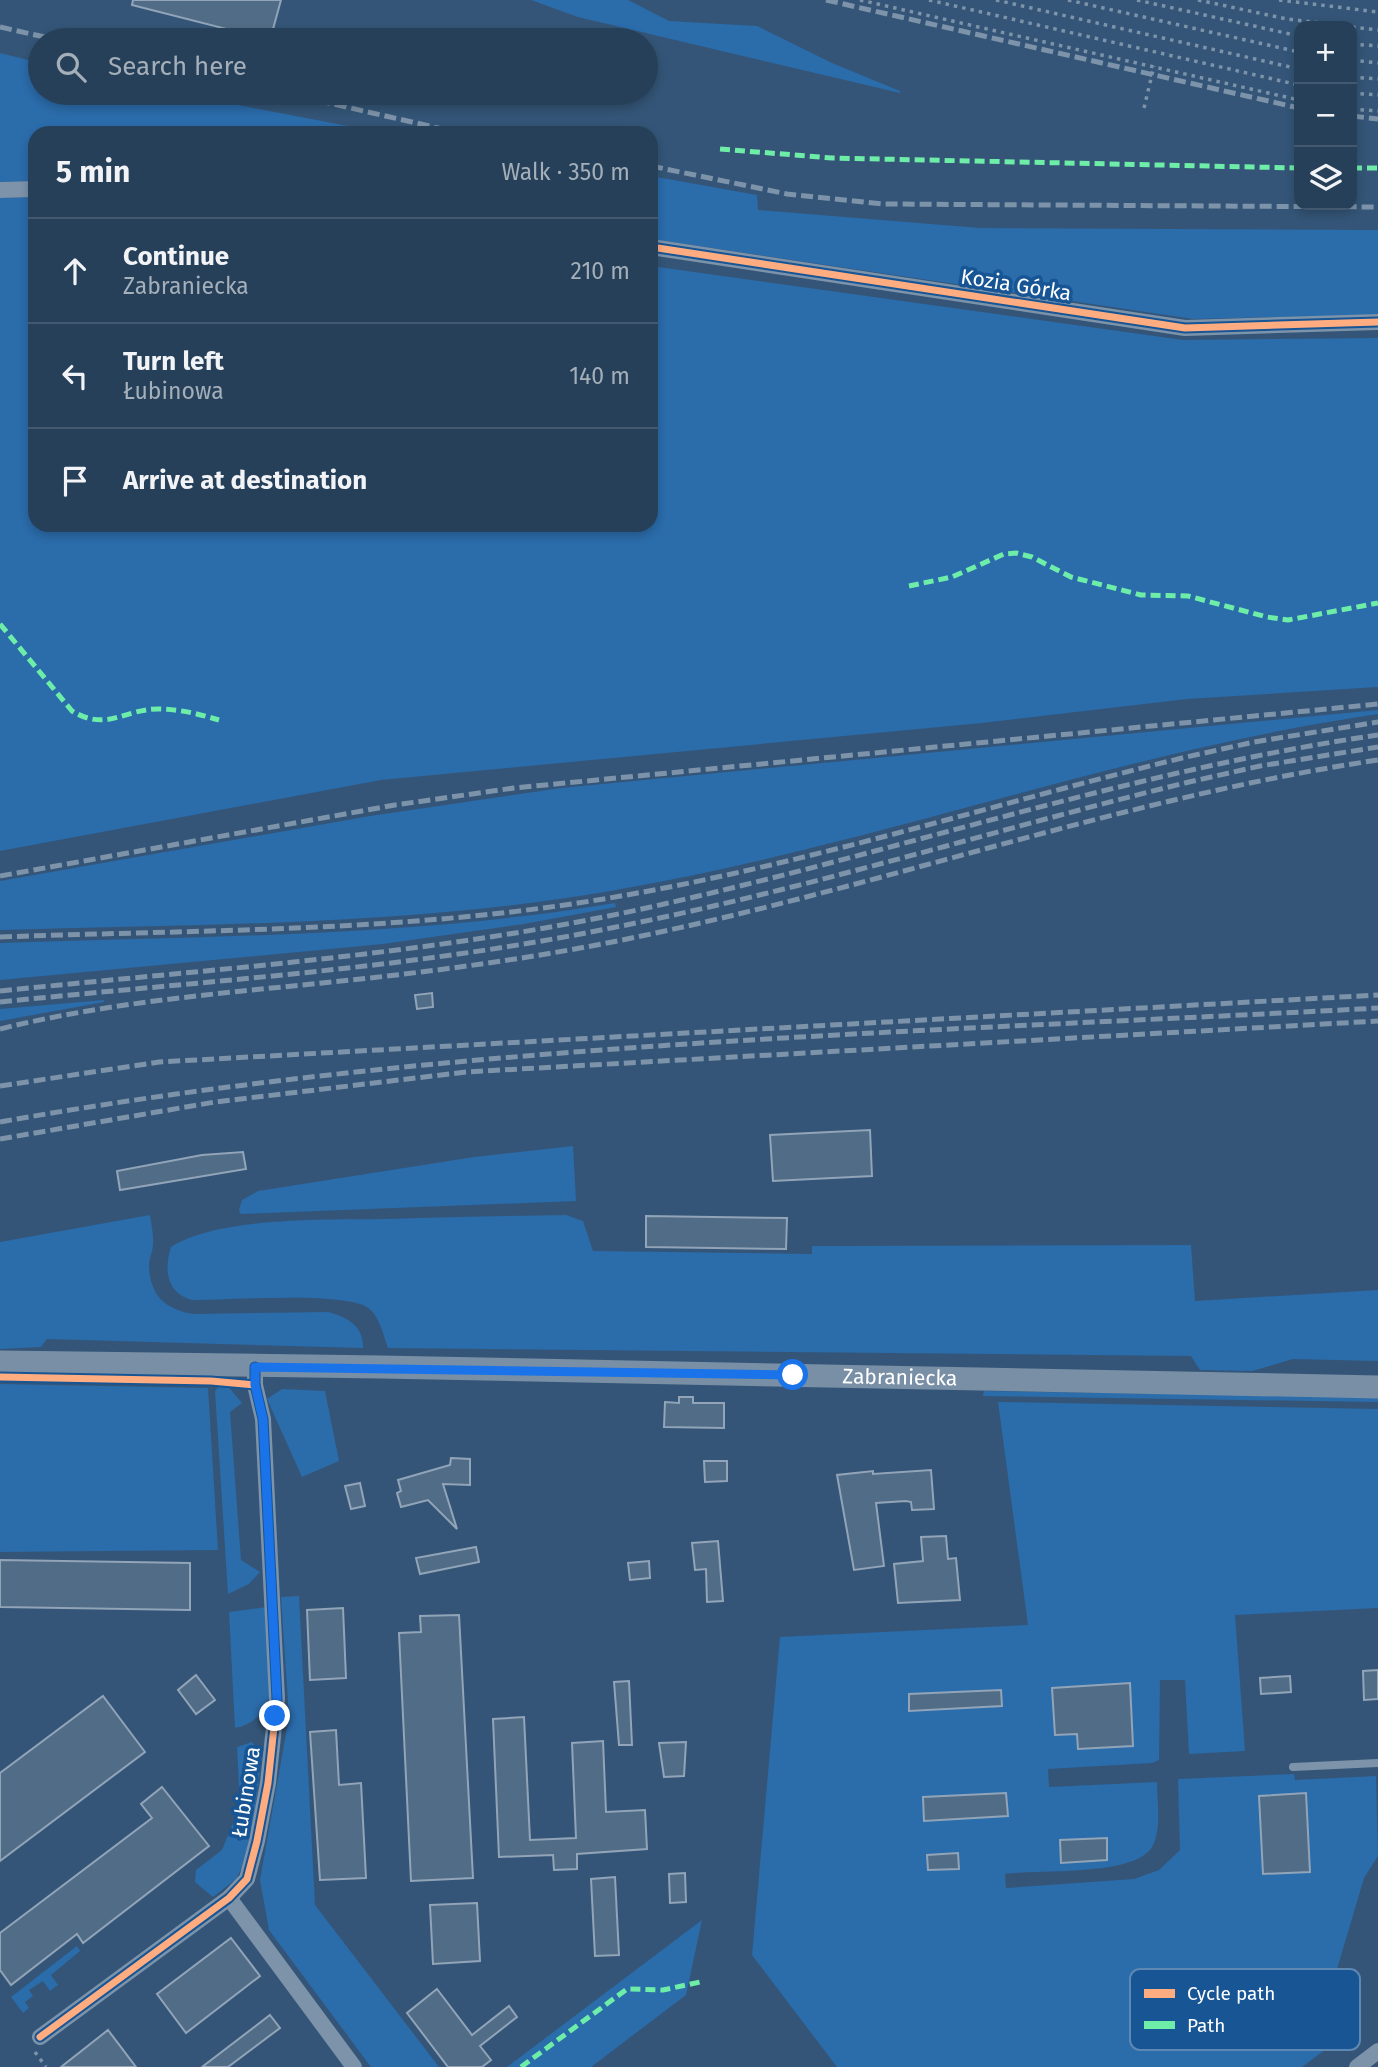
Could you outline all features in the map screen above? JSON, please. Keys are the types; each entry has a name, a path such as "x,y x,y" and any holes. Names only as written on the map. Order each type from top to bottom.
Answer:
{"main road":[{"name":"Zabraniecka","path":"0,1362 1378,1387"}],"street":[{"path":"0,190 28,189"},
{"name":"Kozia Górka","path":"658,248 1185,328 1378,322"},
{"name":"Łubinowa","path":"35,2041 229,1898 247,1878 268,1783 277,1699 263,1419 255,1385 255,1367"},
{"path":"229,1898 354,2067"},
{"path":"1357,2067 1378,2051"}],"lane":[{"path":"1293,1767 1378,1763"}],"path":[{"path":"860,0 1294,99"},
{"path":"929,0 1295,84"},
{"path":"996,0 1294,68"},
{"path":"1068,0 1294,51"},
{"path":"1137,0 1294,35"},
{"path":"1198,0 1304,21"},
{"path":"1279,0 1378,12"},
{"path":"1357,28 1378,30"},
{"path":"1357,44 1378,46"},
{"path":"1357,61 1378,63"},
{"path":"1144,108 1154,66"},
{"path":"1357,77 1378,79"},
{"path":"1357,93 1378,95"},
{"path":"1357,109 1378,111"},
{"path":"35,2041 46,2067"}],"shaded area":[{"path":"531,0 628,0 669,21 757,26 900,93 658,36 658,28 625,28 578,17"},
{"path":"0,53 28,60 28,105 238,105 347,126 28,126 28,181 0,182"},
{"path":"658,177 757,195 758,210 980,228 1378,230 1378,315 1193,319 658,240"},
{"path":"28,197 28,532 658,532 658,267 1183,340 1378,338 1378,687 1187,699 982,723 381,780 0,851 0,198"},
{"path":"1378,710 1378,714 1281,731 1089,775 803,850 610,891 458,911 382,917 0,930 0,881 370,816 561,788"},
{"path":"615,903 616,907 524,924 383,944 0,980 0,943 385,929 462,923"},
{"path":"104,1002 0,1021 0,1009"},
{"path":"573,1146 576,1201 241,1214 239,1210 242,1200 258,1191 474,1157"},
{"path":"150,1215 153,1241 149,1263 150,1277 156,1293 168,1305 194,1314 328,1312 342,1317 357,1328 363,1340 363,1348 47,1339 41,1347 0,1349 0,1242"},
{"path":"566,1215 583,1221 593,1251 812,1254 812,1246 1191,1245 1195,1301 1378,1290 1378,1361 1293,1359 1252,1371 1200,1370 1191,1356 388,1348 377,1319 365,1306 331,1299 307,1298 192,1300 177,1292 169,1279 171,1247 192,1237 246,1225 306,1220"},
{"path":"0,1384 208,1388 218,1550 0,1552"},
{"path":"220,1385 227,1385 242,1403 230,1412 241,1560 260,1572 249,1584 228,1594 215,1391"},
{"path":"282,1389 325,1391 339,1461 302,1477 267,1399"},
{"path":"984,1391 1378,1397 1378,1402 983,1396"},
{"path":"998,1402 1378,1409 1378,1608 1235,1615 1245,1751 1189,1754 1185,1680 1160,1680 1159,1760 1152,1763 1048,1769 1049,1787 1157,1782 1158,1824 1152,1847 1142,1857 1106,1867 1005,1874 1006,1888 1134,1879 1159,1870 1180,1850 1178,1779 1294,1774 1295,1780 1376,1776 1378,1856 1364,1878 1337,1969 1130,1969 1130,2050 1325,2050 1302,2067 837,2067 752,1955 780,1637 1028,1625"},
{"path":"299,1596 315,1905 439,2067 371,2067 269,1930 260,1880 289,1717 281,1597"},
{"path":"267,1607 269,1698 256,1718 235,1728 229,1612"},
{"path":"252,1742 262,1756 251,1841 245,1862 236,1879 213,1897 195,1882 196,1870 222,1850 240,1806 237,1747"},
{"path":"702,1920 686,1995 591,2067 507,2067"},
{"path":"77,1946 80,1951 51,1975 58,1985 50,1991 43,1981 29,1990 33,1996 25,2002 29,2008 23,2013 11,1997"}],"building":[{"path":"133,0 281,0 273,28 223,28 132,5"},
{"path":"432,993 433,1007 417,1009 415,995"},
{"path":"870,1130 872,1176 773,1181 770,1135"},
{"path":"243,1152 246,1169 120,1190 117,1171 202,1155"},
{"path":"646,1216 787,1218 786,1249 646,1247"},
{"path":"679,1397 693,1397 693,1403 724,1403 724,1428 664,1427 665,1402 679,1403"},
{"path":"451,1458 470,1459 470,1485 443,1484 457,1529 428,1500 401,1507 397,1493 401,1491 398,1480 450,1465"},
{"path":"704,1461 727,1461 727,1481 705,1482"},
{"path":"931,1470 934,1509 912,1510 911,1502 906,1501 876,1503 884,1566 854,1570 837,1475"},
{"path":"360,1483 365,1506 351,1509 345,1486"},
{"path":"946,1536 948,1559 956,1558 960,1600 898,1603 894,1564 923,1561 921,1537"},
{"path":"718,1541 723,1601 707,1602 706,1569 695,1570 692,1543"},
{"path":"476,1547 479,1562 420,1574 416,1558"},
{"path":"0,1560 190,1563 190,1610 0,1607"},
{"path":"649,1561 650,1578 630,1580 628,1563"},
{"path":"343,1608 346,1678 310,1680 307,1610"},
{"path":"459,1615 473,1878 411,1881 399,1633 421,1632 420,1616"},
{"path":"1378,1670 1378,1699 1364,1700 1363,1671"},
{"path":"196,1675 215,1700 196,1714 178,1690"},
{"path":"1290,1676 1291,1692 1261,1694 1260,1678"},
{"path":"629,1681 632,1745 619,1745 614,1682"},
{"path":"1130,1683 1133,1746 1078,1749 1077,1734 1055,1735 1052,1688"},
{"path":"1001,1690 1002,1706 909,1711 909,1694"},
{"path":"103,1696 145,1752 0,1861 0,1773"},
{"path":"524,1717 530,1840 576,1838 572,1743 603,1741 606,1812 645,1810 647,1849 577,1854 577,1869 554,1870 553,1855 499,1857 493,1719"},
{"path":"336,1730 339,1785 361,1783 366,1878 320,1880 310,1732"},
{"path":"686,1742 684,1776 664,1777 659,1743"},
{"path":"162,1787 209,1846 83,1943 77,1934 11,1985 0,1970 0,1933 152,1818 141,1804"},
{"path":"1006,1793 1008,1816 924,1821 923,1797"},
{"path":"1306,1793 1310,1872 1263,1874 1259,1796"},
{"path":"1107,1838 1107,1860 1061,1863 1060,1840"},
{"path":"958,1853 959,1869 928,1870 927,1855"},
{"path":"685,1873 686,1902 670,1903 669,1874"},
{"path":"615,1877 619,1955 595,1956 591,1879"},
{"path":"477,1903 480,1961 433,1964 430,1905"},
{"path":"231,1938 260,1976 186,2033 157,1994"},
{"path":"437,1989 472,2035 509,2006 517,2017 480,2046 491,2060 482,2067 448,2067 407,2013"},
{"path":"270,2015 280,2028 228,2067 202,2067"},
{"path":"108,2030 136,2067 61,2067"}],"railway":[{"path":"826,0 1294,107"},
{"path":"0,27 28,33"},
{"path":"338,105 429,126"},
{"path":"1357,117 1378,119"},
{"path":"658,167 787,194 884,204 1378,207"},
{"path":"0,876 395,805 514,788 1378,704"},
{"path":"0,937 362,925 434,920 578,903 655,890 806,856 1182,758 1254,742 1378,722"},
{"path":"0,991 334,958 582,921 753,883 1108,790 1287,750 1378,735"},
{"path":"0,1002 383,964 611,928 756,896 1189,782 1260,766 1378,747"},
{"path":"0,1029 120,1006 435,970 622,940 811,896 1187,797 1378,760"},
{"path":"0,1086 159,1062 1378,995"},
{"path":"0,1122 170,1095 514,1057 860,1034 1378,1008"},
{"path":"0,1139 215,1102 466,1072 1378,1021"}],"marked path":[{"path":"720,149 832,158 1294,168"},
{"path":"1357,168 1378,168"},
{"path":"909,586 952,577 1004,554 1016,553 1032,557 1071,577 1141,595 1188,596 1288,620 1378,603"},
{"path":"0,624 72,711 84,717 106,720 158,709 189,712 219,720"},
{"path":"521,2067 627,1989 663,1990 700,1982"}],"cycle path":[{"path":"658,248 1185,328 1378,322"},
{"path":"40,2037 229,1898 247,1879 268,1783 277,1699 263,1419 255,1385 255,1367"},
{"path":"0,1377 211,1381 255,1385"}],"route":[{"path":"275,1716 277,1699 269,1587 263,1419 255,1385 255,1367 793,1375"}]}
